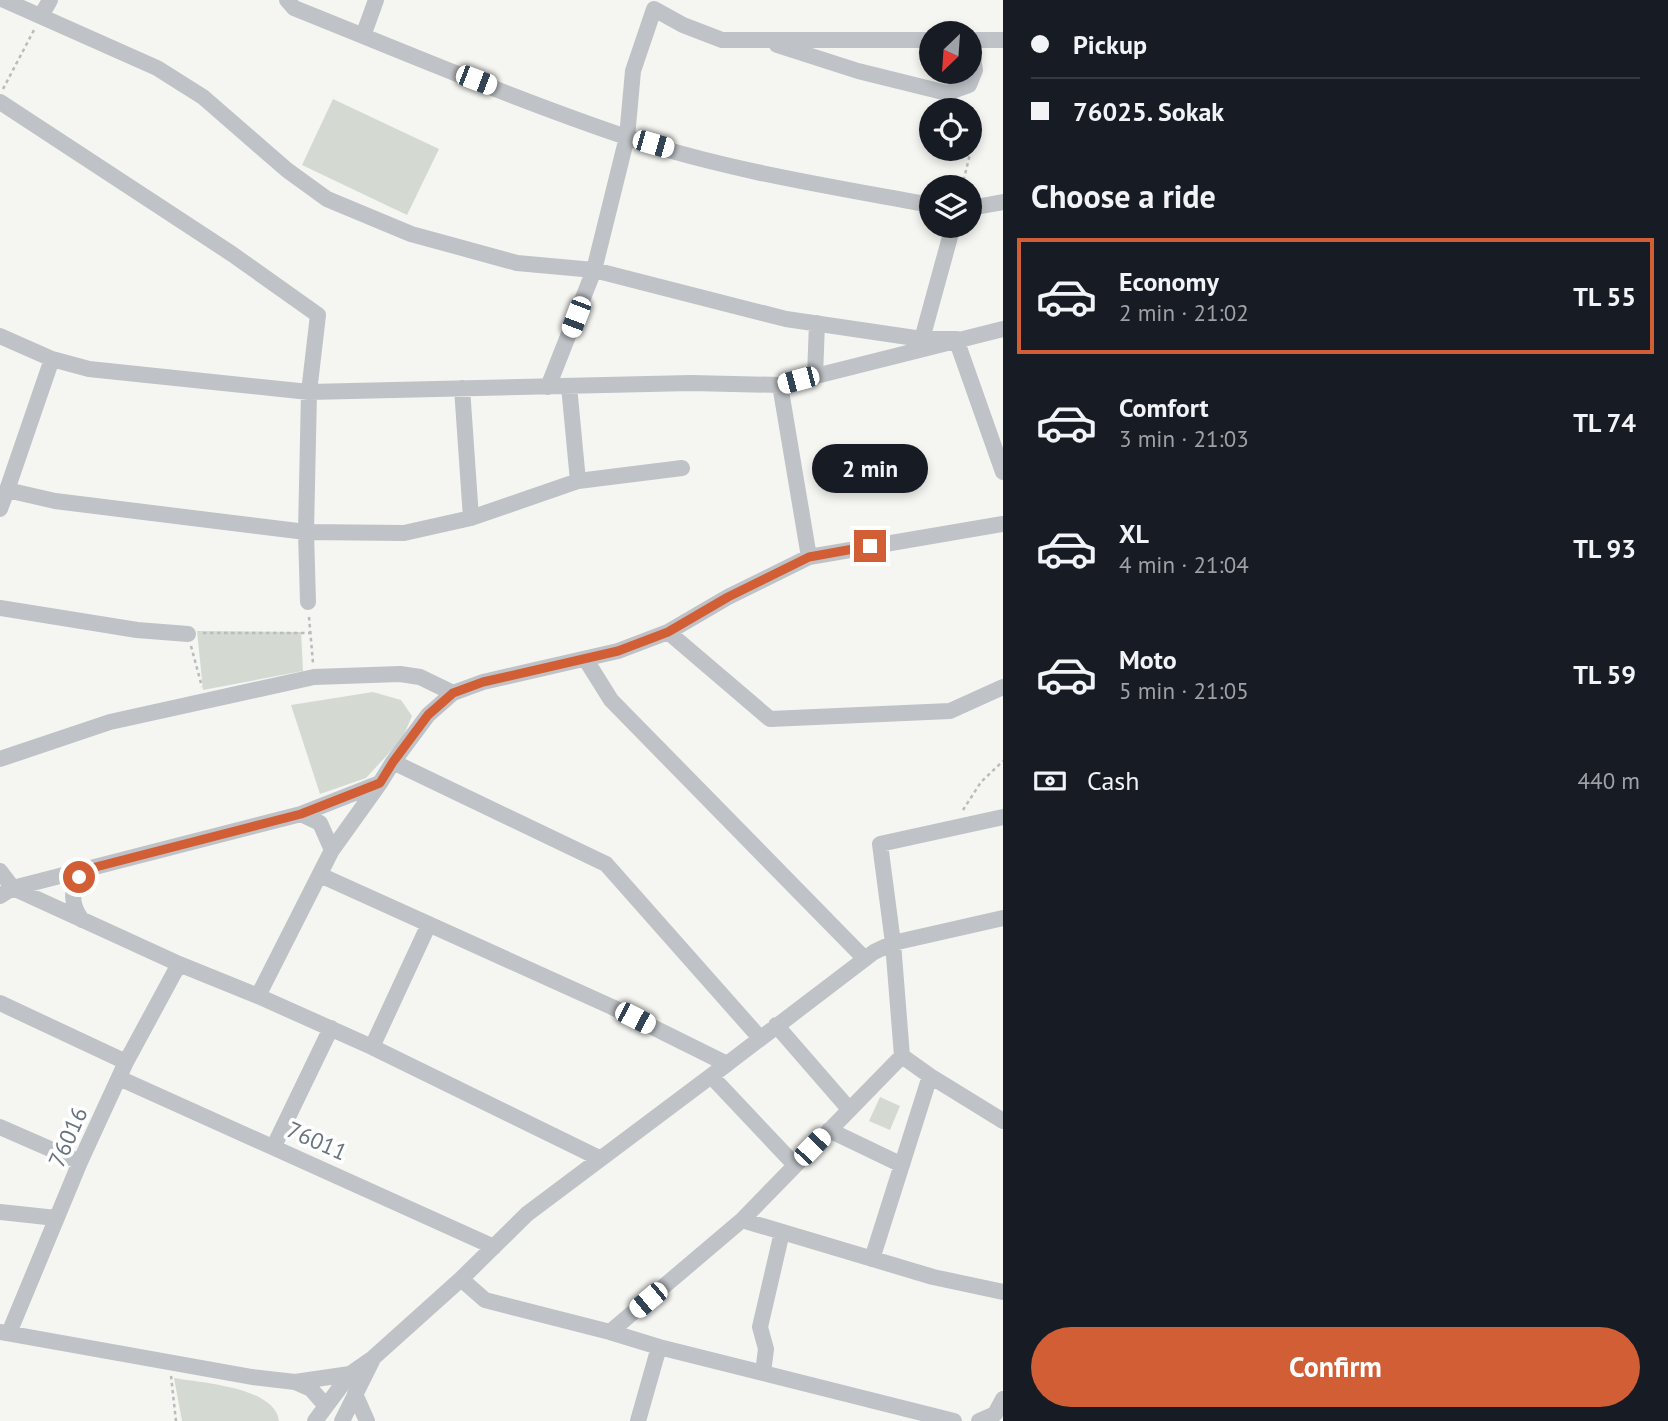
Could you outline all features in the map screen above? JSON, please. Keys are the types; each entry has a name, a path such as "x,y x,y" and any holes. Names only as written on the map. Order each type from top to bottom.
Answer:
{"street":[{"path":"4,0 157,68 203,97 287,170 327,199 411,234 517,263 594,270 786,319 922,339 956,339"},
{"path":"41,16 50,0"},
{"path":"287,0 294,8 363,36 627,137 758,174 919,203"},
{"path":"363,36 376,0"},
{"path":"548,387 594,270 627,137 633,71 656,4 683,25 722,40 919,40"},
{"path":"761,40 858,71 947,93 969,85 975,70 970,40 1003,40"},
{"path":"0,102 232,254 318,315 309,392 306,532 308,602"},
{"path":"982,206 1003,202"},
{"path":"922,339 950,238"},
{"path":"815,376 817,323"},
{"path":"0,336 52,359 89,369 309,392 691,383 780,385 1003,329"},
{"path":"956,339 1003,472"},
{"path":"0,509 52,359"},
{"path":"780,385 809,557"},
{"path":"569,386 578,481"},
{"path":"461,388 471,518"},
{"path":"7,490 55,501 306,532 404,533 471,518 578,481 682,468"},
{"path":"258,996 332,850 428,715 453,693 483,682 586,660 668,632 728,597 809,557 1003,523"},
{"path":"0,608 137,631 188,634"},
{"path":"668,632 769,719 950,711 1003,687"},
{"path":"586,660 611,700 865,959"},
{"path":"0,759 110,722 314,677 400,674 420,677 453,693"},
{"path":"393,762 606,864 760,1038"},
{"path":"6,892 301,814 380,783"},
{"path":"301,814 320,823 332,850"},
{"path":"1003,817 880,844 893,943 902,1056 1003,1121"},
{"path":"82,920 74,910 73,888 79,877 88,869"},
{"path":"0,870 6,892"},
{"path":"320,875 612,1007 727,1064"},
{"path":"6,892 82,920 331,1028 599,1158"},
{"path":"315,1421 349,1374 373,1358 461,1279 527,1214 865,959 893,943 1003,918"},
{"path":"372,1047 429,924"},
{"name":"76016","path":"4,1332 126,1062 179,964"},
{"path":"0,1003 126,1062"},
{"path":"776,1025 849,1108"},
{"path":"274,1146 331,1028"},
{"path":"610,1332 742,1220 902,1056"},
{"path":"711,1076 795,1165"},
{"path":"872,1259 930,1076"},
{"name":"76011","path":"119,1078 495,1247"},
{"path":"0,1127 80,1162"},
{"path":"829,1130 902,1165"},
{"path":"0,1212 56,1218"},
{"path":"742,1220 933,1277 1003,1292"},
{"path":"762,1373 766,1349 760,1327 782,1232"},
{"path":"461,1279 485,1300 954,1421"},
{"path":"4,1332 295,1382 311,1389 325,1405"},
{"path":"638,1421 659,1347"},
{"path":"342,1421 373,1358"},
{"path":"295,1382 349,1374"},
{"path":"355,1394 367,1421"},
{"path":"979,1421 1000,1410"}],"path":[{"path":"0,95 41,16"},
{"path":"308,602 314,677"},
{"path":"206,700 188,634 311,633"},
{"path":"954,828 981,782 1003,761"},
{"path":"169,1362 176,1421"}],"shaded area":[{"path":"333,99 439,149 407,215 302,165"},
{"path":"197,631 301,632 303,671 203,690"},
{"path":"373,692 401,700 412,716 402,739 366,778 320,794 291,705"},
{"path":"880,1097 900,1106 890,1130 869,1121"},
{"path":"174,1378 251,1394 265,1401 274,1410 279,1421 182,1421"}],"route":[{"path":"79,877 88,869 301,814 380,783 428,715 453,693 483,682 618,651 668,632 728,597 809,557 870,546"}]}
